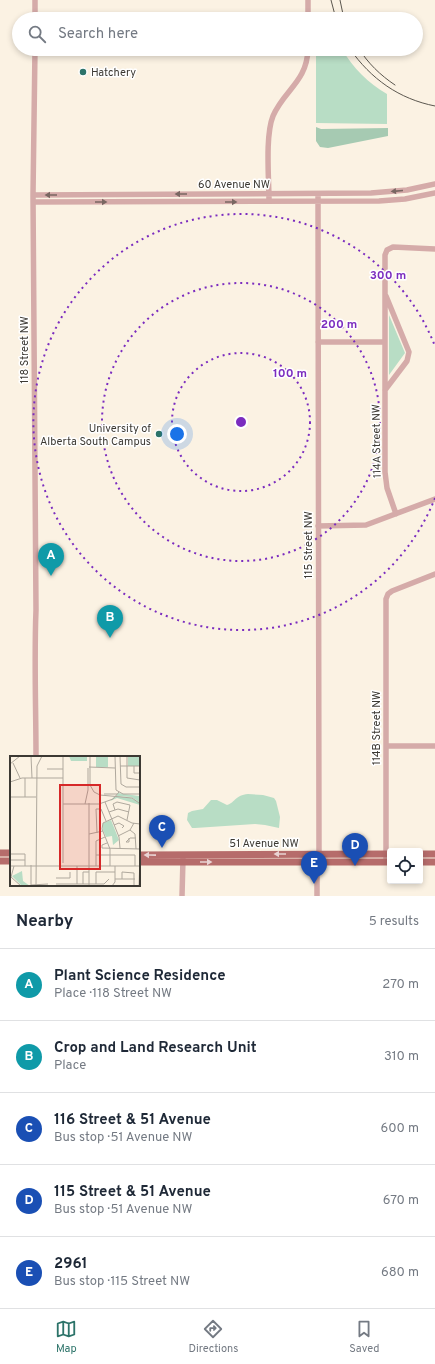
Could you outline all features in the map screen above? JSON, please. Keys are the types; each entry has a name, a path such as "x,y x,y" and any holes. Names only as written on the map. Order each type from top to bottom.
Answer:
{"main road":[{"name":"51 Avenue NW","path":"140,854 183,858 318,858 387,854"},
{"path":"423,854 435,854"},
{"name":"51 Avenue NW","path":"140,862 183,858"},
{"name":"51 Avenue NW","path":"318,858 387,862"},
{"path":"423,862 435,862"}],"street":[{"path":"35,0 35,12"},
{"path":"308,0 308,12"},
{"name":"118 Street NW","path":"35,56 33,195 36,602 34,651 36,682 36,756"},
{"path":"269,201 269,136 272,119 281,102 300,78 307,56"},
{"name":"60 Avenue NW","path":"33,195 318,194 392,192 435,184"},
{"name":"60 Avenue NW","path":"34,202 393,201 435,193"},
{"name":"115 Street NW","path":"317,896 318,194"},
{"name":"114A Street NW","path":"396,514 387,488 385,472 385,255 387,250 397,247 435,248"},
{"name":"114A Street NW","path":"385,292 409,352 407,361 385,390"},
{"path":"318,342 385,342"},
{"path":"318,526 366,525 435,499"},
{"name":"114B Street NW","path":"388,848 386,599 388,594 392,591 435,574"},
{"path":"386,746 435,746"},
{"path":"182,896 183,858"}],"green space":[{"path":"316,56 347,56 362,74 387,94 387,124 316,123"},
{"path":"316,127 321,129 388,128 388,136 328,148 320,147 316,141"},
{"path":"389,315 405,353 389,375"},
{"path":"248,794 263,795 274,798 280,817 279,828 255,824 192,828 187,820 188,813 203,809 211,800 217,800 227,805 238,797"}],"tram line":[{"path":"331,0 334,12"},
{"path":"340,0 343,12"},
{"path":"355,56 367,70 398,93 422,103 435,106"},
{"path":"364,56 384,77 395,85"}],"place":[{"name":"Hatchery","path":"83,72"},
{"name":"University of Alberta South Campus","path":"159,434"},
{"name":"Plant Science Residence","path":"51,576"},
{"name":"Crop and Land Research Unit","path":"110,638"},
{"name":"116 Street & 51 Avenue","path":"162,848"},
{"name":"115 Street & 51 Avenue","path":"355,866"},
{"name":"2961","path":"314,884"}]}
